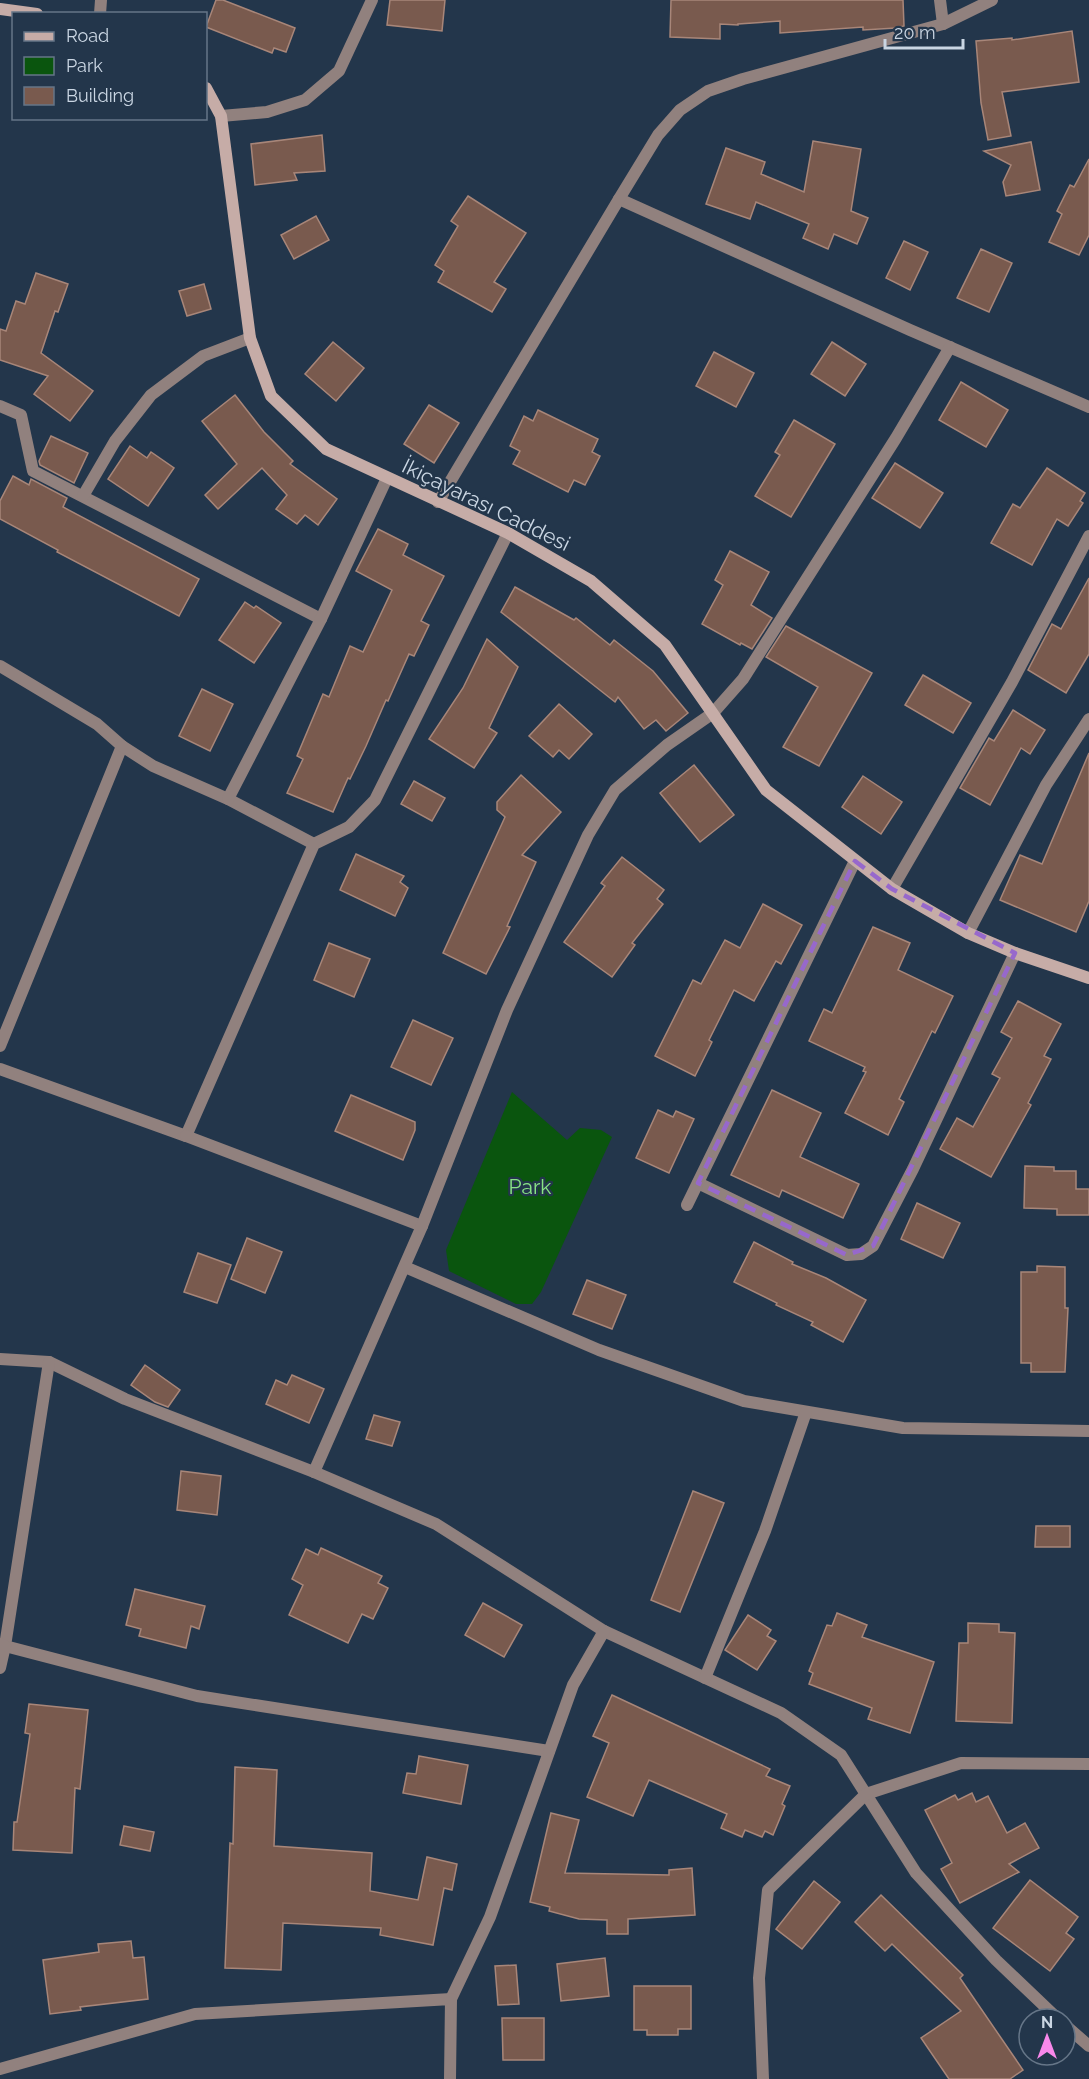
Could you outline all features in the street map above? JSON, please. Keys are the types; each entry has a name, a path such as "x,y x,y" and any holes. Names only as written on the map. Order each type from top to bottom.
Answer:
{"street":[{"path":"221,116 267,112 305,100 339,71 372,0"},
{"path":"940,0 943,24"},
{"path":"438,502 618,198 658,135 680,110 708,91 743,79 943,24 993,0"},
{"path":"0,9 22,12"},
{"name":"İkiçayarası Caddesi","path":"207,89 221,116 250,338 270,396 326,449 508,533 591,581 665,645 766,790 892,889 968,933 1015,953 1089,978"},
{"path":"618,198 1089,407"},
{"path":"83,496 115,441 151,395 203,356 250,338"},
{"path":"314,1472 405,1267 507,1010 588,835 615,790 667,745 713,713 743,679 896,438 950,347"},
{"path":"0,406 21,415 33,471 321,619"},
{"path":"228,799 321,619 387,478"},
{"path":"186,1136 314,844 350,827 375,800 508,533"},
{"path":"892,889 1012,682 1089,536"},
{"path":"0,666 97,724 122,746 153,766 228,799 314,844"},
{"path":"968,933 1047,785 1089,719"},
{"path":"0,1046 122,746"},
{"path":"687,1205 855,861"},
{"path":"698,1183 847,1255 861,1254 873,1246 913,1169 1015,953"},
{"path":"0,1069 186,1136 422,1226"},
{"path":"405,1267 599,1350 744,1401 903,1428 1089,1431"},
{"path":"0,1359 49,1362 125,1399 314,1472 436,1524 604,1631 781,1713 841,1755 916,1873 996,1960 1045,2007"},
{"path":"0,1668 49,1362"},
{"path":"705,1678 765,1531 806,1412"},
{"path":"450,2079 451,1999 490,1917 573,1685 604,1631"},
{"path":"2,1645 197,1696 549,1751"},
{"path":"763,2079 759,1978 768,1890 866,1794 961,1763 1089,1764"},
{"path":"4,2079 0,2070 195,2014 451,1999"},
{"path":"1077,2036 1089,2046"}],"highlighted area":[{"path":"855,861 892,889 1015,953 873,1246 847,1255 698,1183"}],"green space":[{"name":"Park","path":"512,1092 567,1140 580,1128 601,1130 612,1137 541,1292 532,1304 516,1304 449,1271 446,1250"}],"building":[{"path":"216,0 223,0 295,28 286,52 274,48 272,53 207,27"},
{"path":"390,0 445,0 442,31 387,25"},
{"path":"671,0 903,0 904,26 780,33 780,21 738,25 720,24 720,39 670,37"},
{"path":"1072,31 1079,82 1002,92 1011,136 988,140 981,103 976,41 1012,38 1012,40"},
{"path":"322,135 325,171 294,173 297,180 255,185 251,144"},
{"path":"813,141 861,149 851,211 868,218 857,244 834,234 828,249 803,238 809,224 756,202 750,219 706,204 726,148 765,162 761,174 804,192"},
{"path":"1031,142 1040,190 1006,196 1003,182 1011,165 984,151"},
{"path":"1089,159 1089,235 1079,255 1049,242 1062,214 1057,211 1070,185 1074,187"},
{"path":"468,196 526,233 494,282 506,289 492,312 438,282 444,271 435,265 458,226 451,221"},
{"path":"316,216 329,240 294,259 281,235"},
{"path":"904,241 928,252 910,290 886,278"},
{"path":"981,249 1012,263 989,312 957,298"},
{"path":"36,273 68,284 58,312 55,311 41,353 93,391 70,421 34,394 48,376 0,360 0,329 6,331 16,301 25,304"},
{"path":"204,284 211,309 187,316 179,291"},
{"path":"333,342 364,368 336,401 305,374"},
{"path":"832,342 866,364 845,396 811,374"},
{"path":"714,352 754,373 736,407 696,386"},
{"path":"961,382 1008,410 986,447 939,420"},
{"path":"235,395 264,432 293,461 290,464 337,499 318,525 305,515 297,524 276,509 287,495 262,468 218,509 205,495 237,464 202,421"},
{"path":"429,405 459,423 434,463 404,444"},
{"path":"538,410 598,439 592,452 600,456 585,485 574,480 568,492 513,464 520,451 510,446 524,416 533,421"},
{"path":"794,420 835,444 791,517 755,496 780,455 775,452"},
{"path":"51,436 88,453 74,483 40,465 39,461"},
{"path":"130,446 147,458 151,452 174,468 148,506 108,479"},
{"path":"895,463 943,493 920,528 872,498"},
{"path":"1047,468 1085,493 1080,501 1083,503 1068,526 1057,519 1032,565 991,543 1013,504 1020,508"},
{"path":"13,476 29,485 31,479 67,498 63,507 199,579 179,616 57,552 58,550 0,519 0,501"},
{"path":"378,529 408,544 403,555 444,576 421,621 429,625 414,656 409,654 333,812 287,793 303,759 297,756 323,694 329,697 350,646 363,652 392,590 356,571"},
{"path":"730,551 769,572 751,605 772,618 752,649 702,624 723,585 715,580"},
{"path":"1089,578 1089,654 1066,693 1028,670 1052,624 1061,629"},
{"path":"515,587 574,620 576,618 610,645 614,640 653,671 688,713 666,731 656,720 644,729 618,697 615,702 501,612"},
{"path":"245,602 254,608 256,606 281,623 254,663 219,640"},
{"path":"786,626 872,673 819,766 783,747 818,687 766,657"},
{"path":"487,639 518,667 489,728 497,733 474,768 429,739 463,688"},
{"path":"923,675 971,703 953,733 905,705"},
{"path":"202,689 233,704 210,751 179,736"},
{"path":"559,704 592,734 569,759 559,750 553,757 529,736"},
{"path":"1013,710 1045,730 1030,754 1021,748 990,805 960,788 989,738 994,741"},
{"path":"1089,753 1089,901 1076,932 1000,900 1020,855 1042,864"},
{"path":"694,765 734,815 700,842 660,793"},
{"path":"521,775 561,812 522,855 536,862 507,926 510,927 486,974 443,953 505,817 497,810 497,802"},
{"path":"863,776 902,802 881,834 842,807"},
{"path":"414,781 445,798 432,821 401,804"},
{"path":"356,854 404,876 400,882 408,888 395,916 340,890"},
{"path":"622,857 664,890 657,899 663,904 632,943 635,945 612,977 564,942 605,886 601,883"},
{"path":"763,904 802,925 781,964 776,961 754,1001 734,990 709,1040 712,1042 695,1076 655,1056 693,980 701,984 725,940 740,948"},
{"path":"873,927 910,943 898,970 953,996 935,1033 932,1031 899,1099 904,1102 888,1135 845,1113 866,1072 863,1071 865,1067 809,1041 824,1009 832,1013"},
{"path":"329,943 370,959 354,997 314,980"},
{"path":"1018,1001 1061,1024 1044,1056 1051,1059 1028,1103 1031,1105 991,1177 940,1149 957,1118 973,1127 1000,1078 992,1074 1012,1038 1001,1032"},
{"path":"413,1020 453,1038 431,1085 391,1067"},
{"path":"772,1090 821,1113 800,1157 859,1184 843,1218 782,1190 779,1197 731,1175"},
{"path":"351,1095 415,1122 415,1130 403,1160 335,1131"},
{"path":"658,1110 673,1117 676,1111 694,1119 669,1173 636,1158"},
{"path":"1025,1166 1054,1167 1054,1171 1076,1171 1076,1189 1089,1189 1089,1215 1057,1215 1057,1209 1024,1208"},
{"path":"917,1203 960,1223 943,1258 901,1239"},
{"path":"247,1238 282,1252 265,1293 231,1279"},
{"path":"754,1242 793,1262 792,1264 826,1278 866,1300 843,1342 811,1325 813,1322 734,1282"},
{"path":"198,1253 231,1265 217,1303 184,1292"},
{"path":"1037,1266 1065,1267 1065,1308 1068,1308 1065,1372 1031,1372 1031,1363 1021,1363 1021,1272 1037,1272"},
{"path":"587,1280 626,1295 612,1329 573,1314"},
{"path":"145,1365 180,1390 168,1407 155,1402 131,1385"},
{"path":"292,1375 324,1389 309,1423 266,1404 276,1380 287,1385"},
{"path":"374,1415 400,1422 392,1446 366,1439"},
{"path":"181,1471 221,1476 217,1515 177,1510"},
{"path":"693,1491 724,1503 680,1612 651,1600"},
{"path":"1036,1526 1070,1526 1070,1547 1035,1547"},
{"path":"321,1548 382,1576 378,1583 388,1588 373,1619 362,1614 348,1643 289,1615 303,1585 292,1579 306,1549 318,1555"},
{"path":"135,1589 205,1606 199,1629 191,1626 186,1648 139,1636 141,1629 126,1625"},
{"path":"483,1603 522,1625 504,1657 465,1635"},
{"path":"837,1613 867,1625 862,1637 934,1662 910,1733 868,1719 872,1708 809,1684 813,1673 809,1671 827,1625 832,1626"},
{"path":"748,1615 771,1630 767,1636 776,1641 757,1670 725,1650"},
{"path":"968,1623 999,1624 999,1632 1015,1633 1012,1723 956,1721 959,1643 968,1643"},
{"path":"612,1695 770,1769 766,1776 790,1786 782,1804 785,1806 773,1835 765,1831 762,1837 745,1830 742,1837 721,1828 727,1814 649,1780 633,1816 587,1797 609,1743 593,1736"},
{"path":"29,1704 88,1710 80,1789 75,1788 72,1853 13,1850 14,1822 17,1822 30,1734 25,1733"},
{"path":"419,1756 468,1765 461,1804 403,1793 407,1773 416,1774"},
{"path":"235,1767 277,1770 274,1846 372,1853 370,1891 418,1900 427,1857 457,1864 452,1890 444,1888 433,1945 380,1935 381,1928 283,1923 281,1970 225,1968 230,1843 233,1844"},
{"path":"972,1793 976,1802 988,1796 1007,1833 1025,1823 1039,1848 1009,1864 1019,1872 960,1903 941,1869 952,1863 925,1810 955,1795 958,1800"},
{"path":"551,1813 579,1820 565,1873 669,1875 669,1870 692,1868 695,1915 628,1919 628,1934 607,1934 607,1920 579,1919 549,1911 550,1907 530,1902"},
{"path":"124,1826 154,1832 150,1851 120,1845"},
{"path":"1030,1880 1078,1917 1066,1933 1074,1939 1050,1971 993,1928"},
{"path":"814,1881 840,1902 802,1949 776,1929"},
{"path":"881,1895 963,1975 960,1978 1017,2061 1017,2067 1023,2070 1010,2079 949,2079 921,2038 961,2011 892,1944 885,1951 855,1922"},
{"path":"131,1941 133,1958 144,1957 148,1999 80,2007 81,2010 50,2014 43,1960 99,1952 98,1944"},
{"path":"605,1958 609,1996 561,2001 557,1964"},
{"path":"516,1965 519,2004 498,2005 495,1966"},
{"path":"634,1986 691,1986 691,2029 678,2029 678,2035 647,2035 647,2030 634,2030"},
{"path":"502,2018 544,2018 544,2060 503,2060"}]}
